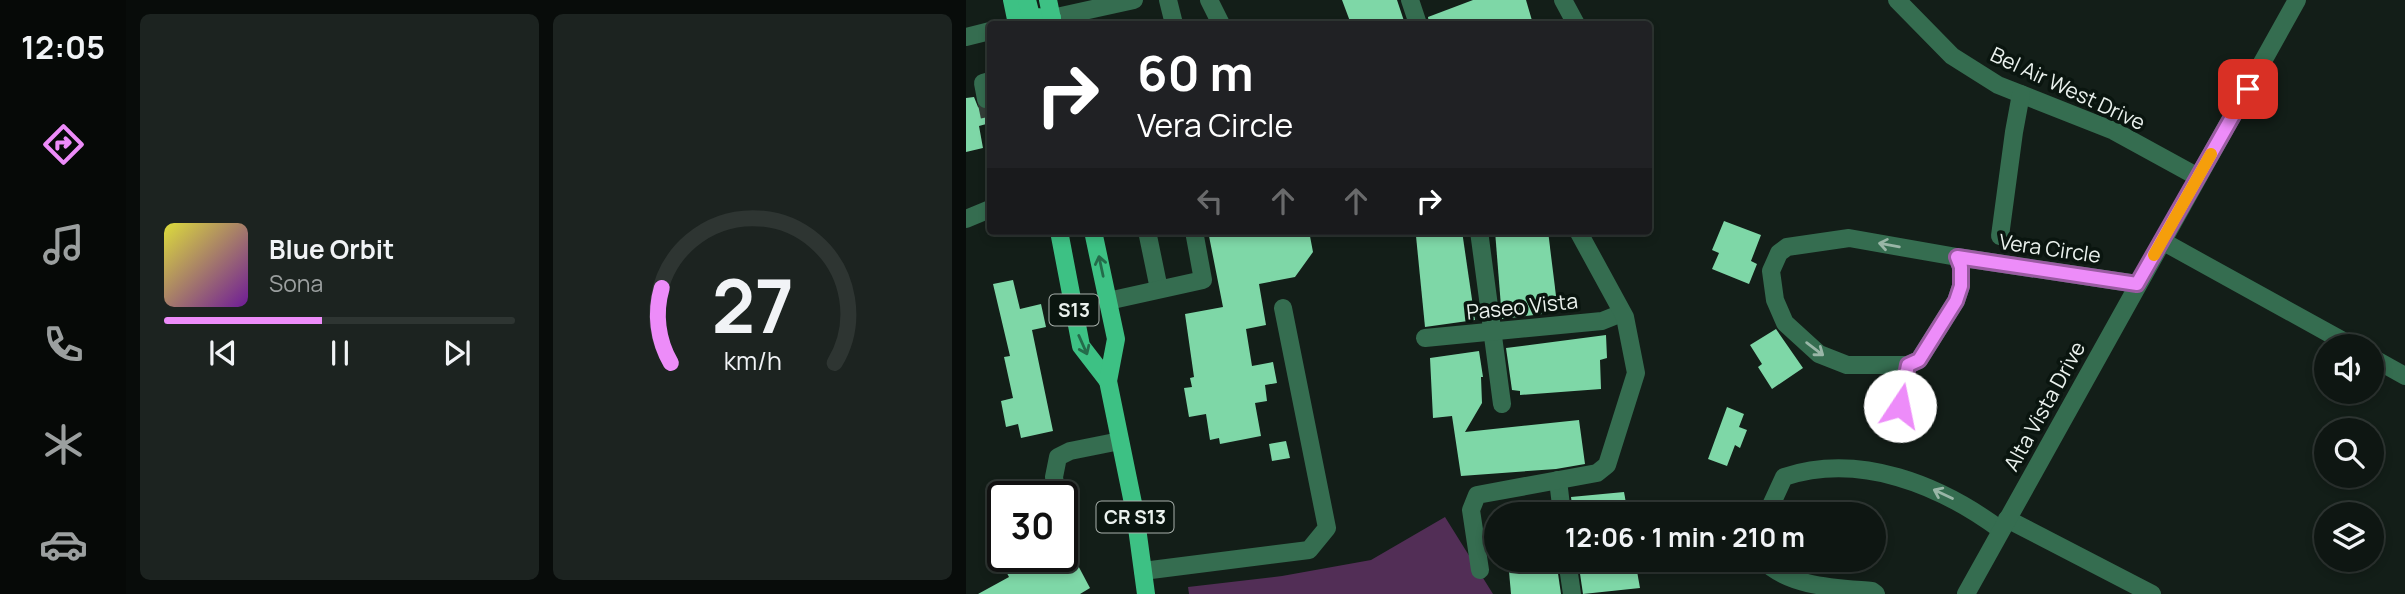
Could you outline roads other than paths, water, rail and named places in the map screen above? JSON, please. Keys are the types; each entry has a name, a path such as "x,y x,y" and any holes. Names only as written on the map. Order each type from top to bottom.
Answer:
{"main road":[{"path":"1012,0 1016,21"},
{"path":"1027,0 1034,17 1052,21 1048,0"},
{"name":"S13","path":"1060,235 1081,346 1108,382"},
{"name":"CR S13","path":"1094,235 1116,339 1108,382 1135,513 1146,594"}],"street":[{"path":"1052,21 1134,0"},
{"path":"1168,0 1173,21"},
{"path":"1209,0 1220,21"},
{"path":"1563,0 1574,21"},
{"name":"Bel Air West Drive","path":"1897,0 1952,57 1998,85 2114,131 2198,177"},
{"name":"Alta Vista Drive","path":"1966,594 2297,0"},
{"path":"1416,2 1418,21"},
{"path":"966,36 987,32"},
{"path":"2000,236 2021,94"},
{"path":"966,219 987,210"},
{"path":"1148,235 1159,289"},
{"path":"1108,301 1203,280 1195,235"},
{"path":"1480,235 1502,404"},
{"path":"1480,570 1471,510 1477,495 1597,473 1607,465 1636,373 1622,313 1580,235"},
{"name":"Vera Circle","path":"1908,365 1847,365 1819,354 1785,323 1775,300 1771,271 1779,253 1787,247 1849,238 2137,284"},
{"path":"2162,241 2330,334"},
{"path":"1900,406 1908,365 1919,360 1956,301 1961,286 1961,267 1957,257"},
{"path":"1143,571 1309,550 1327,528 1283,309"},
{"name":"Paseo Vista","path":"1425,338 1602,321 1622,313"},
{"path":"2384,364 2405,376"},
{"path":"1055,481 1058,457 1121,440"},
{"path":"1773,502 1784,477 1801,472 1847,469 1894,475 1944,493 1976,512 2151,594"},
{"path":"1558,480 1561,502"},
{"path":"1569,572 1572,594"},
{"path":"1778,572 1816,586 1872,591 1876,594"}],"tunnel":[{"path":"986,99 987,104"}]}
